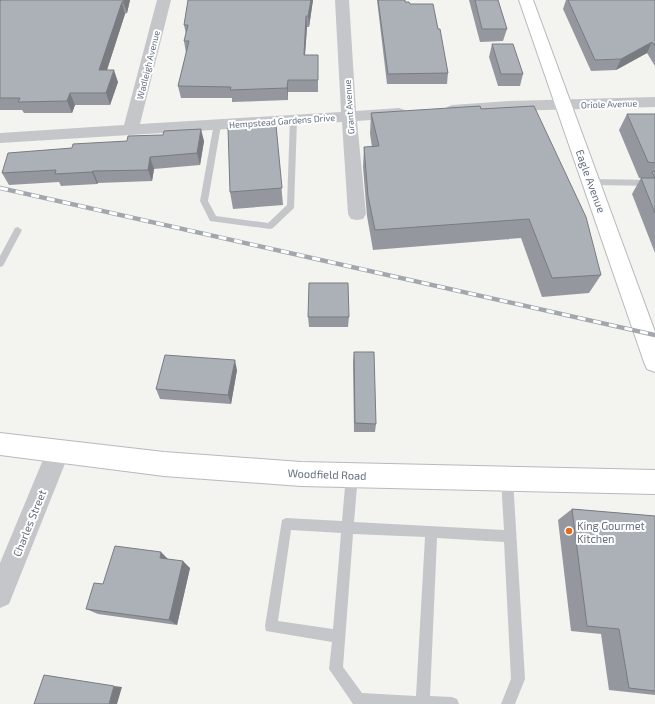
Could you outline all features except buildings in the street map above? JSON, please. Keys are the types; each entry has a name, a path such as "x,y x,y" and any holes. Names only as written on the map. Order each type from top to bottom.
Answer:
{"street":[{"name":"Wadleigh Avenue","path":"131,130 164,0"},
{"name":"Grant Avenue","path":"342,0 357,214"},
{"name":"Eagle Avenue","path":"526,0 655,362"},
{"name":"Oriole Avenue","path":"564,105 655,102"},
{"path":"441,111 564,105"},
{"name":"Hempstead Gardens Drive","path":"0,138 410,113"},
{"name":"Woodfield Road","path":"0,444 164,464 301,474 655,482"},
{"name":"Charles Street","path":"0,595 58,451"}],"lane":[{"path":"216,125 204,201 213,219 270,226 291,206 293,120"},
{"path":"591,182 655,183"},
{"path":"0,264 18,230"},
{"path":"352,475 336,669 358,700 452,704"},
{"path":"507,479 518,679 508,704"},
{"path":"339,638 271,626 286,524 510,536"},
{"path":"423,702 431,532"}],"railway":[{"path":"0,188 655,335"}],"place":[{"name":"King Gourmet Kitchen","path":"569,531"}]}
